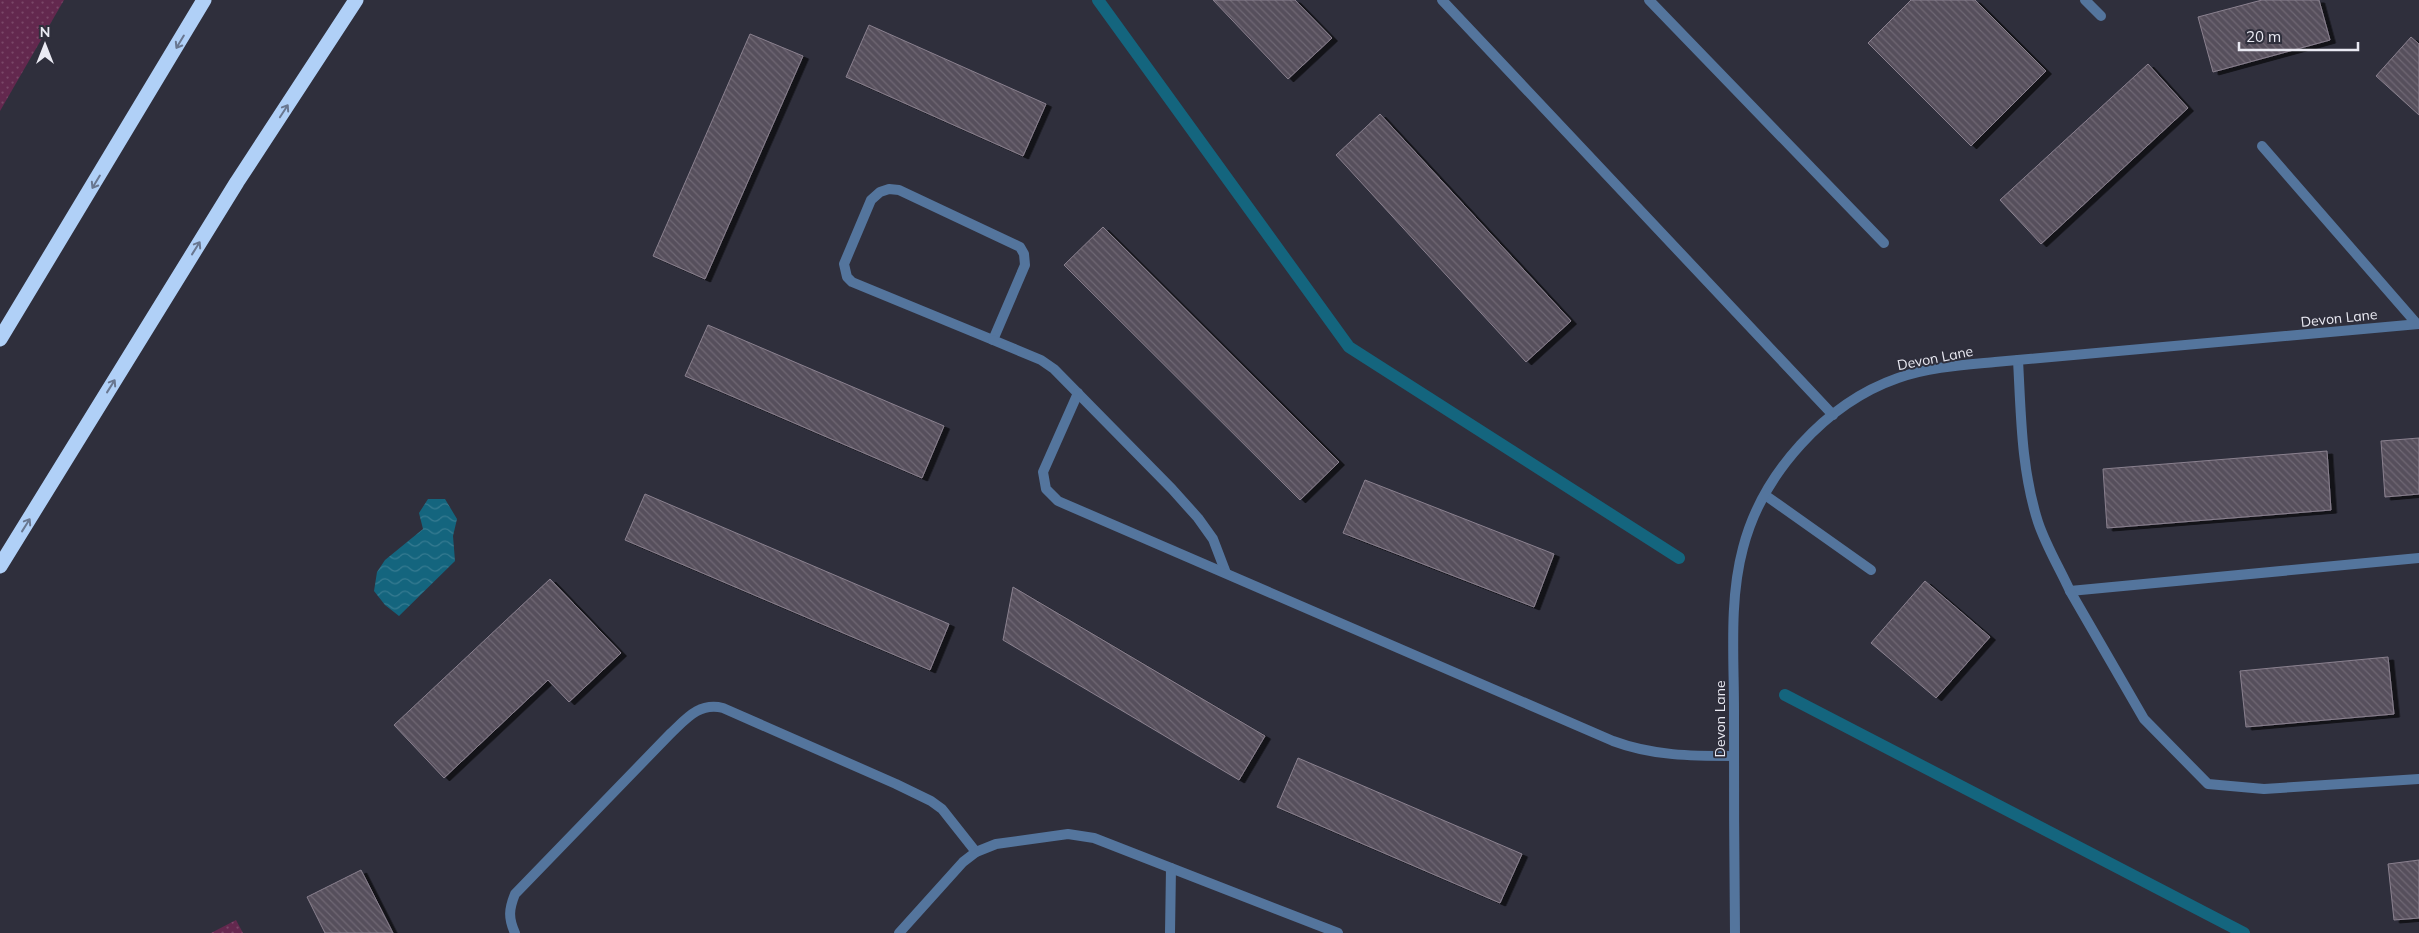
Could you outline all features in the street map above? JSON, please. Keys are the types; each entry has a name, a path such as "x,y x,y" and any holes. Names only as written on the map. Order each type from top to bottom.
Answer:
{"highway":[{"path":"0,340 204,0"},
{"path":"0,566 232,190 356,0"}],"street":[{"path":"1442,0 1833,415"},
{"path":"1650,0 1884,243"},
{"path":"2085,0 2101,16"},
{"path":"2262,146 2418,324"},
{"path":"993,340 1025,265 1024,254 1020,246 898,190 883,190 875,196 871,200 844,264 846,277 852,282 1041,360 1078,393 1172,489 1204,525 1213,538 1226,573"},
{"name":"Devon Lane","path":"1734,933 1734,640 1737,580 1742,548 1753,519 1778,473 1805,441 1833,415 1869,391 1898,378 1946,368 2418,324"},
{"path":"2018,360 2024,455 2030,492 2039,523 2070,591 2144,719 2208,784 2264,789 2419,779"},
{"path":"1078,393 1044,472 1044,483 1052,497 1622,745 1678,756 1734,756"},
{"path":"1765,495 1871,570"},
{"path":"2070,591 2419,558"},
{"path":"515,933 509,917 510,905 516,894 670,734 695,711 708,706 723,708 931,801 946,815 976,852"},
{"path":"899,933 963,862 976,852 996,844 1074,834 1094,838 1338,933"},
{"path":"1170,933 1171,868"}],"shaded area":[{"path":"0,0 64,0 0,111"},
{"path":"236,920 243,933 211,933"}],"water":[{"path":"428,499 445,499 457,519 453,536 455,561 399,616 385,605 374,591 377,572 385,560 423,529 419,513"}],"building":[{"path":"1213,0 1295,0 1332,38 1288,79"},
{"path":"1911,0 1975,0 2046,71 1971,146 1868,43"},
{"path":"2262,0 2319,0 2330,40 2213,72 2198,17"},
{"path":"869,25 1046,104 1023,156 846,77"},
{"path":"750,34 803,56 705,279 653,256"},
{"path":"2411,37 2419,44 2419,115 2376,76"},
{"path":"2148,64 2188,108 2041,244 2000,200"},
{"path":"1380,114 1571,321 1526,362 1336,155"},
{"path":"1103,227 1339,462 1300,500 1064,265"},
{"path":"708,325 944,426 922,478 685,376"},
{"path":"2419,438 2419,494 2385,497 2381,441"},
{"path":"2327,451 2331,510 2107,528 2103,469"},
{"path":"1365,480 1554,554 1534,607 1343,533"},
{"path":"645,494 949,624 930,670 625,540"},
{"path":"550,579 621,653 569,702 548,680 444,778 394,725"},
{"path":"1925,581 1990,637 1936,698 1871,643"},
{"path":"1013,587 1265,736 1239,780 1003,640"},
{"path":"2388,657 2394,714 2246,727 2240,671"},
{"path":"1298,758 1522,854 1500,903 1277,807"},
{"path":"2419,860 2419,918 2394,920 2388,864"},
{"path":"361,870 393,933 325,933 307,897"}],"waterway":[{"path":"1098,0 1349,347 1679,558"},
{"path":"1785,695 2244,933"}]}
